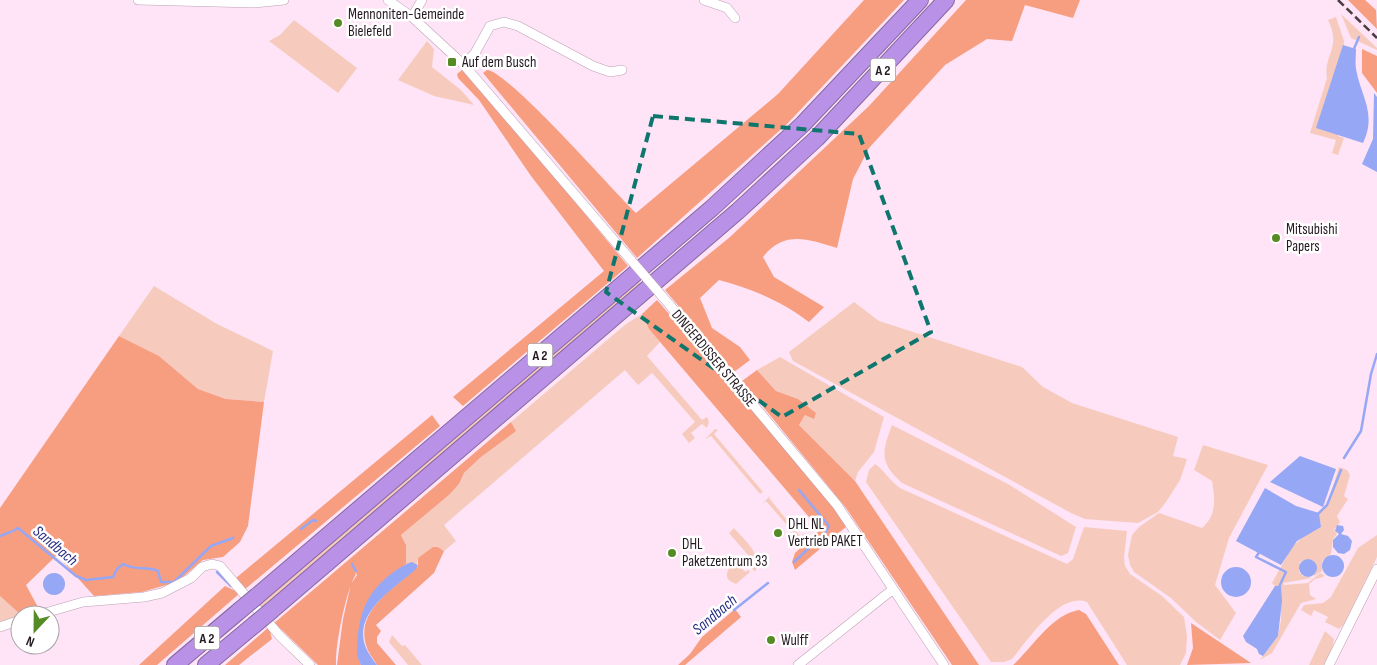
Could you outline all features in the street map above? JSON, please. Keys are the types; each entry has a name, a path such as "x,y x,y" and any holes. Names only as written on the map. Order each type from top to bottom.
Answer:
{"highway":[{"name":"A 2","path":"175,665 712,208 808,119 920,0"},
{"name":"A 2","path":"206,665 738,211 817,138 946,0"}],"street":[{"path":"138,0 254,3 284,0"},
{"name":"DINGERDISSER STRASSE","path":"388,0 412,18 464,65 837,505 892,590 944,665"},
{"path":"412,18 422,0"},
{"path":"704,0 727,8 735,18"},
{"path":"464,65 475,53 490,26 504,22 518,26 604,70 622,70"},
{"path":"60,609 83,602 144,597 162,592 177,587 202,567 212,564 220,566 280,636 310,665"},
{"path":"1329,665 1377,569"},
{"path":"798,665 892,590"}],"highlighted area":[{"path":"653,116 859,134 931,332 782,417 606,292"}],"shaded area":[{"path":"864,0 904,0 788,123 637,258 483,73 487,70 499,76 538,110 636,213 778,94"},
{"path":"966,0 1080,0 1073,18 1025,5 1012,41 987,39 945,65 869,148 853,179 837,248 806,240 788,240 771,248 763,257 774,277 824,307 809,322 766,296 719,280 700,298 712,328 740,347 750,360 734,372 665,290 730,237 869,106"},
{"path":"1348,0 1365,0 1376,10 1377,29"},
{"path":"1341,14 1377,48 1377,50 1351,38"},
{"path":"1336,17 1344,41 1338,136 1344,138 1338,155 1332,153 1336,140 1310,133 1327,78 1327,63 1333,45 1332,30 1328,20"},
{"path":"294,20 357,68 338,93 269,41 280,35"},
{"path":"427,41 434,49 432,67 461,90 474,105 434,96 398,80"},
{"path":"1362,49 1377,56 1377,93 1362,73"},
{"path":"462,70 525,141 628,266 463,406 453,397 604,271 531,176 479,100 458,78 457,74"},
{"path":"639,282 642,285 262,608 259,605"},
{"path":"154,286 217,324 273,351 264,402 226,399 198,389 159,356 119,336"},
{"path":"657,300 813,480 847,526 795,570 792,562 795,553 820,530 649,329 642,314"},
{"path":"854,302 879,321 1022,367 1043,387 1072,403 1178,437 1173,456 1187,459 1180,480 1158,512 1138,523 1085,519 793,361 789,352"},
{"path":"642,314 649,329 660,342 647,356 702,420 707,417 709,422 707,428 702,424 691,433 695,438 689,443 682,434 695,422 655,376 652,373 638,385 625,370 444,525 456,541 444,551 438,547 418,558 417,564 406,564 406,545 401,535 449,495 459,484 464,473 481,457 515,431 511,422 626,324"},
{"path":"119,336 159,356 198,389 226,399 264,402 248,526 240,542 223,557 203,560 177,582 142,592 94,596 57,555 26,585 37,605 10,605 0,596 0,508"},
{"path":"780,357 884,417 874,452 858,472 855,481 799,425 805,415 798,399 776,391 757,370"},
{"path":"757,370 776,391 798,399 816,413 814,419 805,415 799,425 855,481 979,665 952,665 846,508 742,381"},
{"path":"432,415 440,426 244,590 236,578"},
{"path":"511,422 516,431 481,457 464,473 459,484 449,495 401,535 406,545 406,564 378,588 366,607 359,630 358,657 361,665 337,665 343,619 350,588 339,632 336,665 318,665 282,630 273,624"},
{"path":"892,425 1008,484 1076,527 1068,553 1061,556 902,483 886,463 886,442"},
{"path":"715,429 718,430 714,434 763,492 760,494 711,436 705,439"},
{"path":"1203,445 1268,465 1229,538 1215,585 1236,613 1220,640 1196,622 1171,598 1134,572 1128,555 1132,535 1139,527 1159,513 1202,528 1207,523 1214,506 1212,481 1194,470"},
{"path":"875,464 900,488 1067,564 1073,559 1084,527 1127,531 1124,557 1125,566 1130,574 1162,596 1184,617 1187,636 1186,653 1180,665 1127,665 1087,602 1076,601 1055,610 1045,619 1012,659 1004,662 991,662 866,482 869,470"},
{"path":"1339,467 1347,470 1350,475 1344,496 1348,499 1337,516 1340,522 1334,530 1337,534 1333,539 1331,554 1322,561 1322,571 1314,576 1314,561 1308,559 1300,562 1299,572 1303,576 1312,578 1283,583 1284,585 1308,583 1320,573 1324,575 1323,577 1315,579 1309,584 1310,595 1316,599 1301,603 1272,653 1260,660 1278,636 1281,620 1281,586 1275,586 1272,583 1292,547 1305,535 1321,527 1319,513 1327,505"},
{"path":"772,494 769,498 800,536 806,533 799,539 766,501 761,505"},
{"path":"734,528 755,554 757,566 755,572 751,567 755,563 729,533"},
{"path":"1377,535 1377,557 1344,624 1339,629 1325,622 1328,617 1314,610 1311,616 1301,610 1304,605 1323,603 1331,597 1358,548"},
{"path":"433,547 438,547 444,551 434,573 376,625 381,631 377,637 377,643 396,665 377,665 368,650 364,634 366,622 371,611 379,601 418,566 418,558"},
{"path":"736,561 745,572 748,570 750,572 736,584 728,579 727,574 730,567"},
{"path":"225,586 240,593 157,665 139,665"},
{"path":"0,596 10,605 10,620 0,622"},
{"path":"735,609 741,617 685,665 678,665 690,654 702,637"},
{"path":"1079,610 1086,614 1119,665 1013,665 1051,625 1069,613"},
{"path":"1191,623 1251,663 1187,665 1193,648"},
{"path":"269,627 272,639 239,665 225,665"},
{"path":"1325,631 1334,639 1332,649 1324,665 1309,665"},
{"path":"392,635 402,646 405,645 422,665 408,665 389,642"}],"water":[{"path":"1343,45 1356,49 1356,69 1367,105 1369,123 1363,143 1316,128"},
{"path":"1374,93 1377,97 1377,172 1362,164 1373,139"},
{"path":"1300,456 1336,469 1323,507 1270,482"},
{"path":"1265,488 1296,506 1319,513 1321,527 1297,541 1281,565 1236,541"},
{"path":"1337,525 1343,526 1344,530 1341,534 1348,536 1352,541 1350,550 1344,554 1338,553 1333,547 1333,540 1339,534 1335,531"},
{"path":"1333,555 1341,558 1344,566 1341,574 1333,577 1325,574 1322,566 1325,558"},
{"path":"1308,559 1314,562 1317,568 1314,574 1308,577 1302,574 1299,568 1302,562"},
{"path":"412,562 418,565 416,569 386,594 369,615 364,626 363,639 368,652 377,665 361,665 357,654 357,647 359,625 364,608 372,593 384,579"},
{"path":"1236,567 1247,571 1251,582 1247,593 1236,597 1225,593 1221,582 1225,571"},
{"path":"54,573 62,576 65,584 62,592 54,595 46,592 43,584 46,576"},
{"path":"1275,586 1281,586 1282,601 1278,636 1263,656 1259,654 1257,649 1246,642 1243,636"}],"waterway":[{"path":"1353,51 1359,37"},
{"path":"1344,458 1361,431 1371,374 1377,354"},
{"path":"1317,515 1327,505 1341,470"},
{"name":"Sandbach","path":"794,562 825,533 829,526 799,490"},
{"name":"Sandbach","path":"301,529 313,520 316,521"},
{"name":"Sandbach","path":"13,531 18,528 76,576 86,580 113,577 117,569 123,564 133,568 149,568 158,571 161,582 174,582 211,546 233,538"},
{"name":"Sandbach","path":"0,536 10,532"},
{"path":"1260,551 1256,557 1286,572 1279,587"},
{"name":"Sandbach","path":"352,564 356,571"},
{"path":"217,572 231,586"},
{"name":"Sandbach","path":"734,610 768,583"}],"railway":[{"path":"1338,0 1377,38"}],"place":[{"name":"Mennoniten-Gemeinde Bielefeld","path":"338,23"},
{"name":"Auf dem Busch","path":"452,62"},
{"name":"Mitsubishi Papers","path":"1276,238"},
{"name":"DHL NL Vertrieb PAKET","path":"778,533"},
{"name":"DHL Paketzentrum 33","path":"672,553"},
{"name":"Wulff","path":"771,640"}]}
